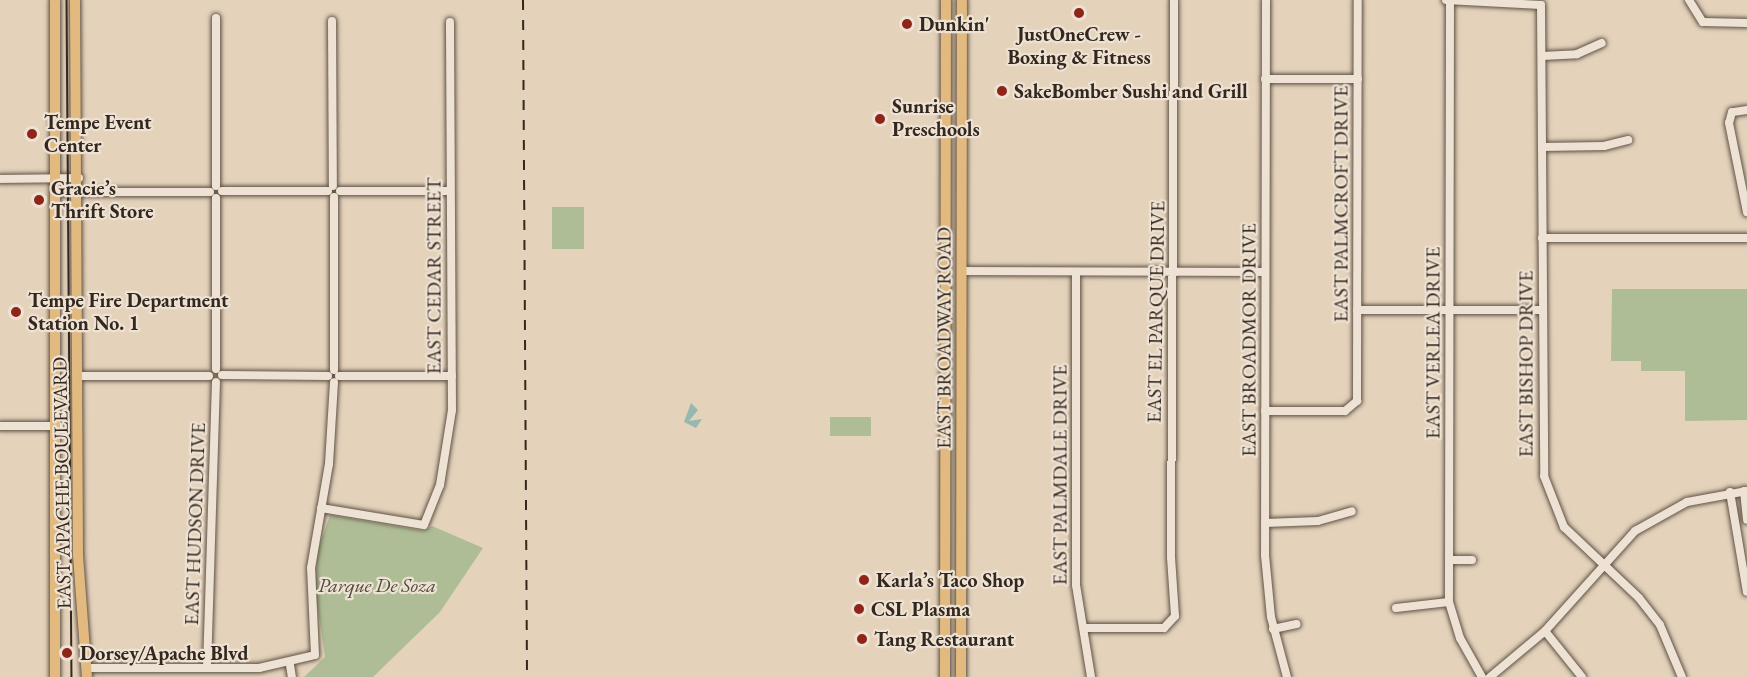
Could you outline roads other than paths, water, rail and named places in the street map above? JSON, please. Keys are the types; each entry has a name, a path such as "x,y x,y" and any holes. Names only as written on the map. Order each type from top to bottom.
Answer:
{"main road":[{"name":"EAST APACHE BOULEVARD","path":"55,0 59,426 55,677"},
{"name":"EAST APACHE BOULEVARD","path":"75,0 79,178 78,555 87,673"},
{"name":"EAST BROADWAY ROAD","path":"945,677 946,0"},
{"name":"EAST BROADWAY ROAD","path":"962,0 962,677"},
{"path":"946,65 962,65"},
{"path":"946,271 962,271"},
{"path":"945,497 962,498"}],"street":[{"name":"EAST EL PARQUE DRIVE","path":"1085,628 1172,624 1174,0"},
{"name":"EAST BROADMOR DRIVE","path":"1266,0 1265,523 1273,629 1287,677"},
{"name":"EAST PALMCROFT DRIVE","path":"1265,411 1354,408 1357,310 1358,0"},
{"name":"EAST BISHOP DRIVE","path":"1448,0 1540,3 1542,310 1546,487 1564,527 1600,565 1639,598 1660,625 1682,677"},
{"name":"EAST VERLEA DRIVE","path":"1448,0 1449,602 1460,638 1482,677"},
{"path":"1689,0 1698,20 1747,23"},
{"name":"EAST HUDSON DRIVE","path":"207,668 216,376 216,18"},
{"path":"87,673 290,665 316,653 311,581 334,376 332,21"},
{"name":"EAST CEDAR STREET","path":"321,508 424,525 448,447 452,376 450,22"},
{"path":"1542,56 1577,54 1602,43"},
{"path":"1265,79 1358,79"},
{"path":"1747,110 1730,115 1747,212"},
{"path":"1542,147 1604,146 1628,140"},
{"path":"0,178 79,178"},
{"path":"56,192 450,191"},
{"path":"1542,238 1747,238"},
{"path":"962,271 1266,272"},
{"name":"EAST PALMDALE DRIVE","path":"1076,272 1076,585 1085,628 1091,677"},
{"path":"1357,310 1542,310"},
{"path":"78,376 452,376"},
{"path":"0,426 59,426"},
{"path":"1490,677 1545,631 1600,565 1653,519 1687,502 1730,492 1746,491 1747,520"},
{"path":"1730,492 1747,592"},
{"path":"1265,523 1318,521 1352,511"},
{"path":"1449,560 1472,560"},
{"path":"1396,608 1449,602"},
{"path":"1273,629 1296,624"},
{"path":"1545,631 1582,677"},
{"path":"290,665 292,677"}],"water":[{"path":"691,403 698,410 689,421 702,419 696,428 684,422"}],"tram line":[{"path":"67,0 72,677"}],"railway":[{"path":"523,0 527,677"}],"place":[{"name":"JustOneCrew - Boxing & Fitness","path":"1079,13"},
{"name":"Dunkin'","path":"907,24"},
{"name":"SakeBomber Sushi and Grill","path":"1002,91"},
{"name":"Sunrise Preschools","path":"880,119"},
{"name":"Tempe Event Center","path":"32,134"},
{"name":"Gracie’s Thrift Store","path":"39,200"},
{"name":"Tempe Fire Department Station No. 1","path":"16,312"},
{"name":"Karla’s Taco Shop","path":"864,580"},
{"name":"CSL Plasma","path":"859,609"},
{"name":"Tang Restaurant","path":"862,639"},
{"name":"Dorsey/Apache Blvd","path":"67,653"}],"park label":[{"name":"Parque De Soza","path":"377,585"}]}
